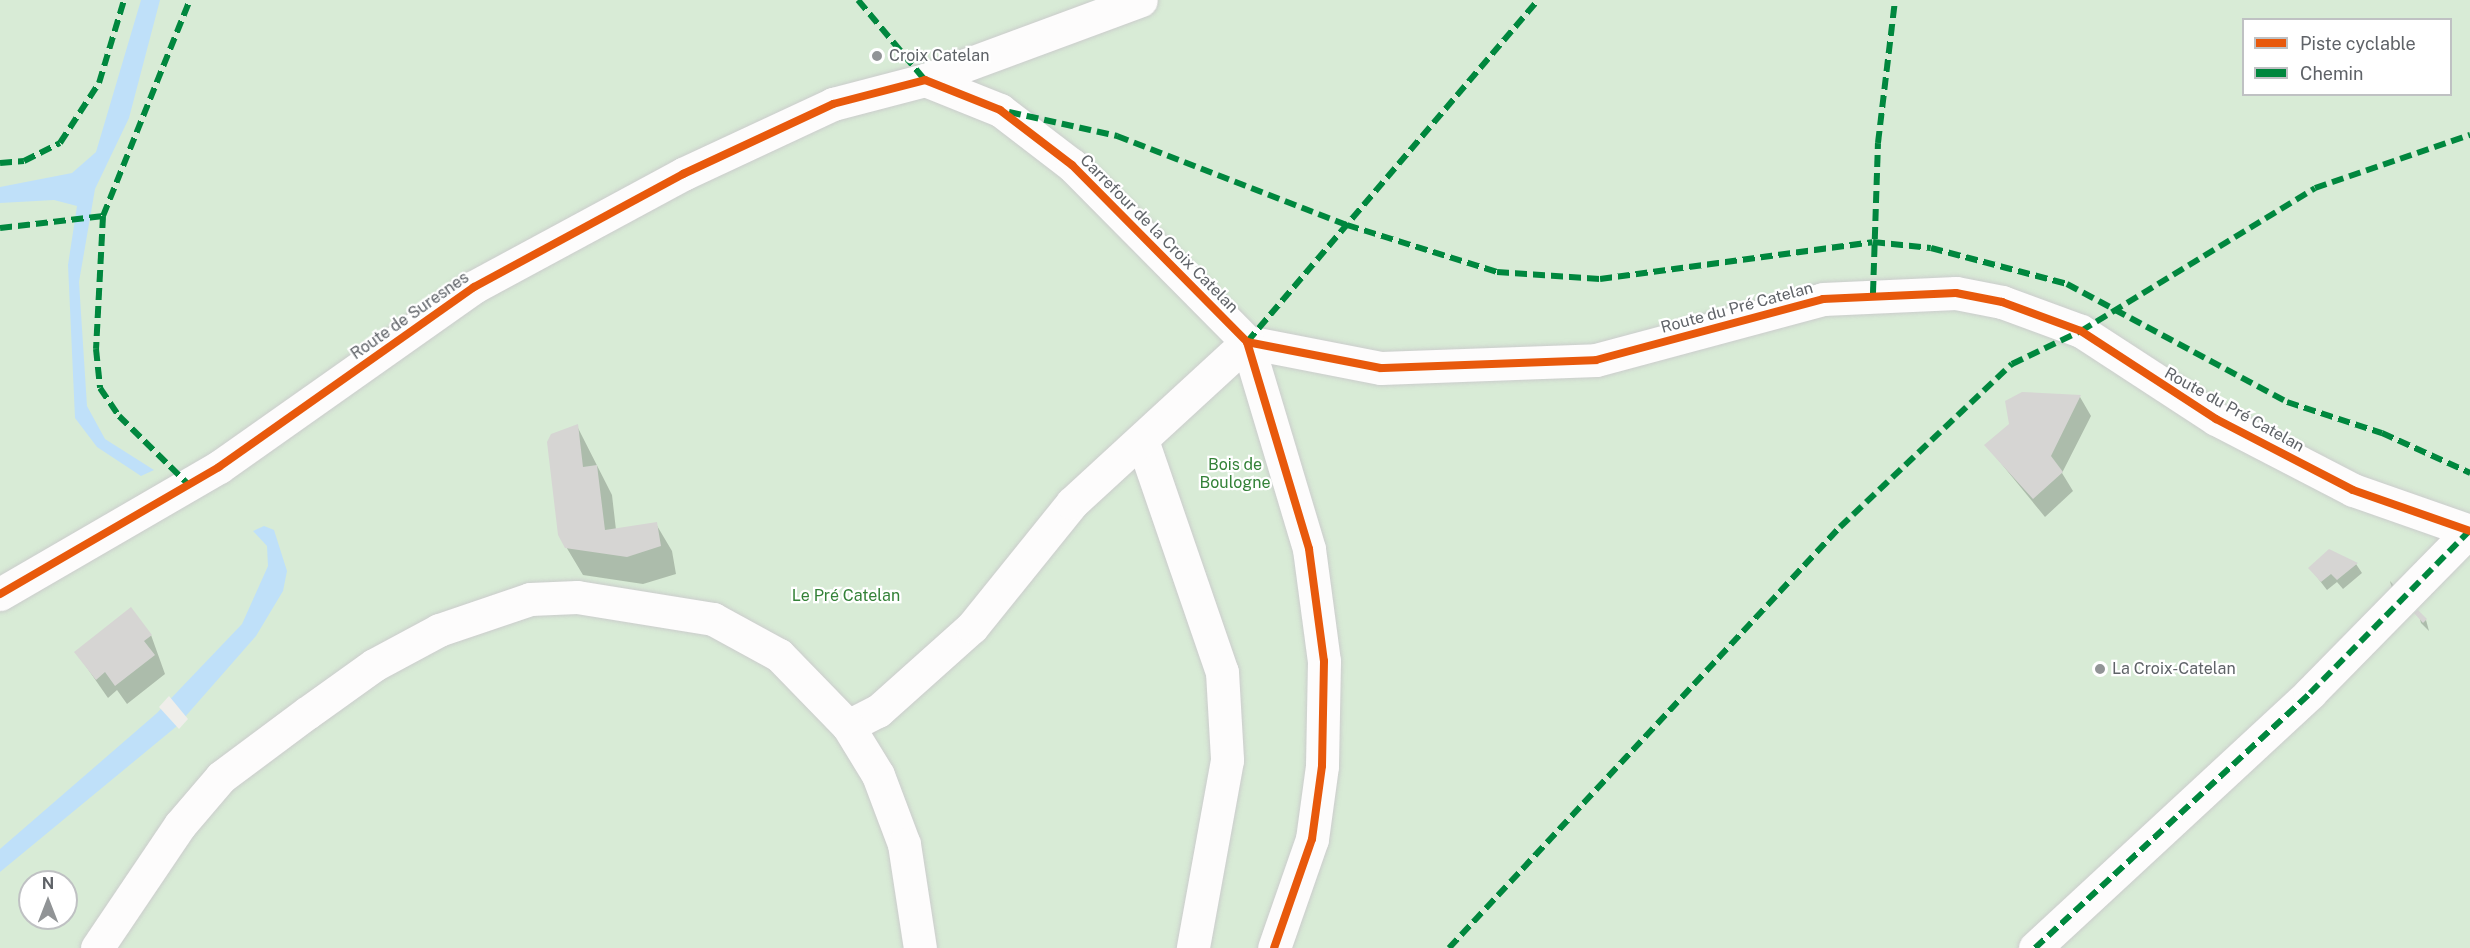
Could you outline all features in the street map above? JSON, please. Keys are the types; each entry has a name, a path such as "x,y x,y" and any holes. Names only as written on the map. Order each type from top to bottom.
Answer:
{"street":[{"name":"Route de Suresnes","path":"0,594 219,467 474,287 683,174 822,109 925,80 1141,0"},
{"name":"Carrefour de la Croix Catelan","path":"925,80 1000,110 1072,165 1247,342"},
{"name":"Route du Pré Catelan","path":"1247,342 1381,368 1596,360 1823,299 1956,293 2002,302 2081,331 2216,419 2343,484 2469,531"},
{"path":"848,726 878,711 972,627 1072,503 1247,342 1309,549 1324,661 1322,766 1312,839 1274,948"},
{"path":"1142,440 1222,672 1227,760 1192,948"},
{"path":"2035,948 2310,693 2469,531"},
{"path":"97,948 180,825 221,777 374,665 439,630 530,599 577,597 713,619 780,655 848,726 878,775 904,844 920,948"}],"green space":[{"name":"Bois de Boulogne","path":"0,0 2470,0 2470,948 0,948"}],"water":[{"path":"141,0 160,0 129,118 95,189 79,282 87,406 105,439 154,470 141,476 97,447 75,418 68,265 77,206 54,200 0,203 0,187 72,173 96,152"},
{"path":"264,526 274,530 287,571 283,591 256,636 177,726 0,872 0,849 157,713 242,624 268,566 267,546 253,531"}],"pier":[{"path":"169,696 188,719 179,729 159,707"}],"building":[{"path":"2022,392 2081,395 2051,456 2063,472 2033,499 1984,445 2009,424 2005,401"},
{"path":"578,424 583,467 597,465 605,530 657,522 661,546 627,557 565,548 558,535 547,442 551,434"},
{"path":"2329,549 2358,563 2337,580 2331,574 2321,582 2308,568"},
{"path":"131,607 152,635 144,641 155,655 115,686 105,672 96,680 74,652"},
{"path":"2418,610 2427,619 2423,623 2414,613"}],"marked path":[{"path":"0,163 24,161 60,143 99,83 124,0"},
{"path":"0,228 103,216 190,0"},
{"path":"858,0 925,80"},
{"path":"1247,342 1538,0"},
{"path":"1873,293 1878,143 1895,0"},
{"path":"1009,112 1117,136 1347,225 1497,272 1600,279 1873,242 1931,248 2067,284 2287,402 2382,433 2470,473"},
{"path":"1449,948 1840,527 2012,364 2081,331 2315,188 2470,135"},
{"path":"103,216 96,349 100,388 119,416 188,484"},
{"path":"2035,948 2310,693 2469,531"}],"cycle path":[{"path":"0,594 219,467 474,287 683,174 833,104 925,80 1000,110 1072,165 1247,342 1309,549 1324,661 1322,766 1312,839 1274,948"},
{"path":"1247,342 1381,368 1596,360 1823,299 1956,293 2002,302 2081,331 2216,419 2353,490 2470,531"}],"place":[{"name":"Croix Catelan","path":"877,56"},
{"name":"La Croix-Catelan","path":"2100,669"}],"park label":[{"name":"Le Pré Catelan","path":"846,596"}]}
